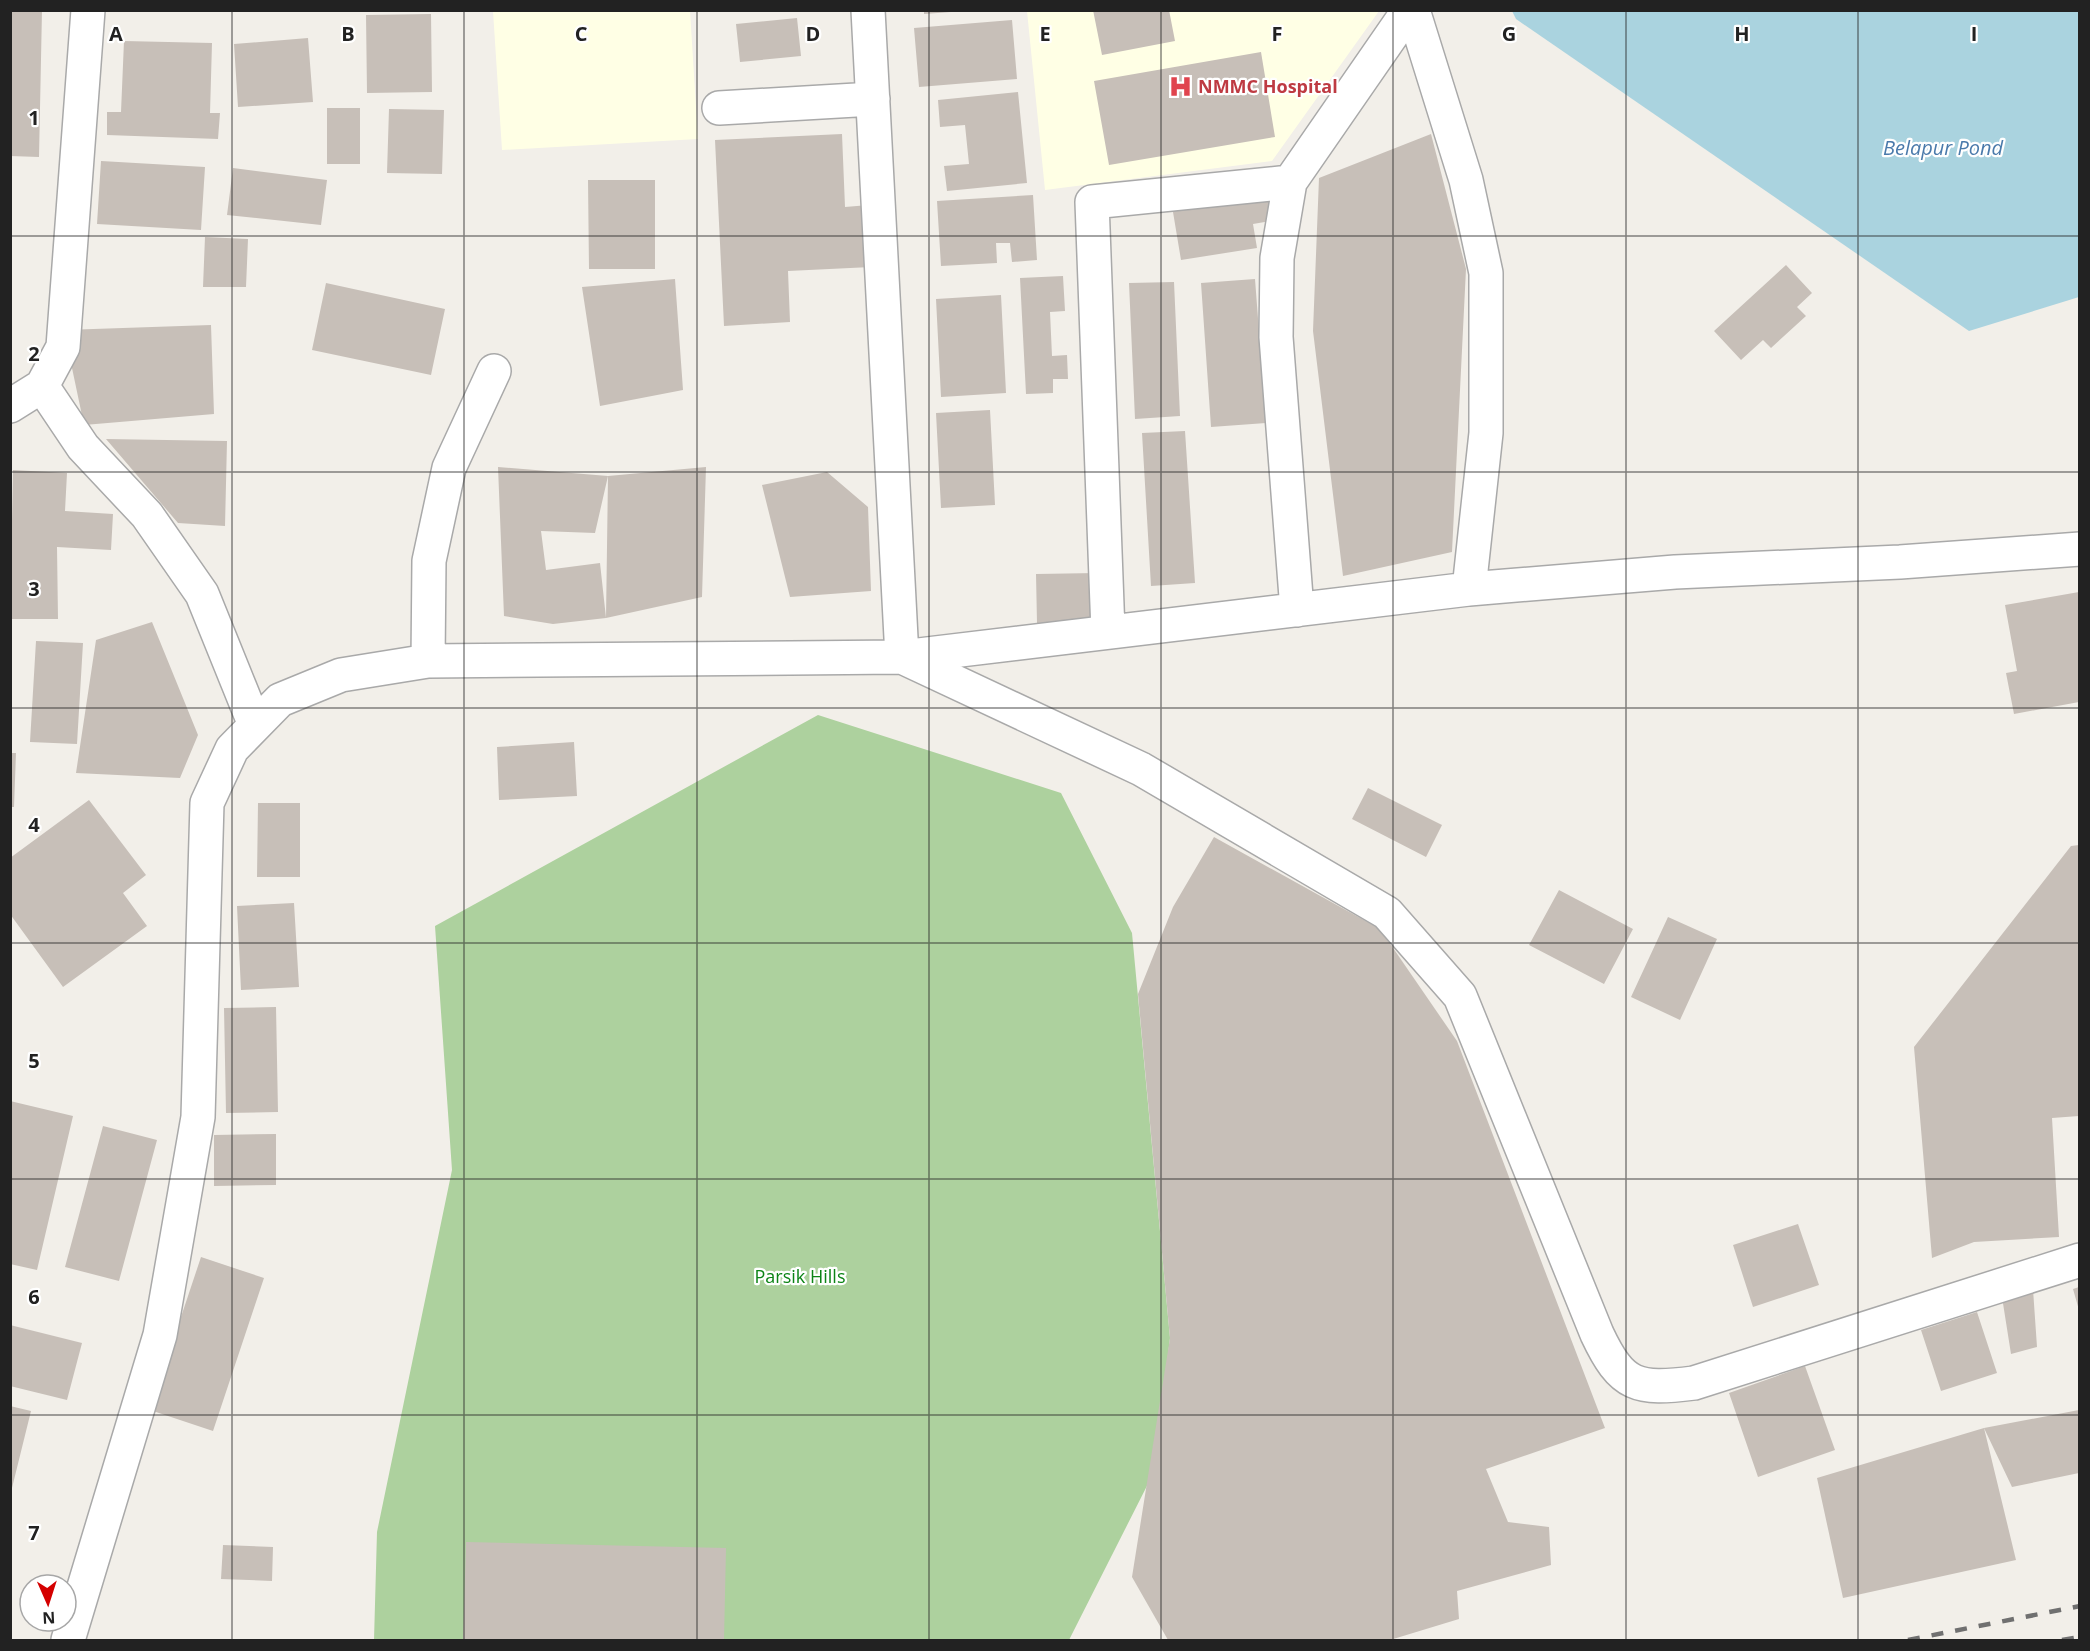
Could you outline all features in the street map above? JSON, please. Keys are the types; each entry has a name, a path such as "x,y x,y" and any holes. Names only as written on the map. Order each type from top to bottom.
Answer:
{"street":[{"path":"10,406 42,386 63,347 88,10"},
{"path":"868,10 902,657"},
{"path":"1297,610 1276,337 1277,258 1290,182 1411,10"},
{"path":"1411,10 1466,180 1485,273 1486,433 1469,589"},
{"path":"719,108 873,99"},
{"path":"1108,632 1092,202 1290,182"},
{"path":"428,661 429,561 449,468 494,370"},
{"path":"42,386 83,447 147,515 202,594 255,725"},
{"path":"68,1641 160,1335 198,1117 207,803 232,749 280,700 341,675 428,661 902,657 1469,589 1675,572 1900,562 2079,549"},
{"path":"902,657 1141,769 1387,913 1460,996 1601,1341 1618,1372 1634,1381 1660,1387 1694,1383 2079,1260"}],"shaded area":[{"path":"493,11 690,11 698,139 502,150"},
{"name":"NMMC Hospital","path":"1027,11 1379,11 1272,161 1045,190"}],"green space":[{"name":"Parsik Hills","path":"818,715 1061,793 1132,933 1170,1338 1154,1472 1069,1640 374,1640 377,1532 452,1170 435,926"}],"water":[{"name":"Belapur Pond","path":"1512,11 2079,11 2079,297 1969,331 1516,19"}],"building":[{"path":"10,10 42,10 39,157 10,156"},
{"path":"924,10 950,10 951,12 924,14"},
{"path":"1093,10 1169,10 1175,41 1102,55"},
{"path":"431,14 432,92 367,93 366,15"},
{"path":"797,18 801,56 740,62 736,24"},
{"path":"1012,20 1017,79 919,87 914,28"},
{"path":"308,38 313,102 238,107 234,44"},
{"path":"124,41 212,43 210,113 220,113 218,139 107,135 107,112 121,112"},
{"path":"1261,52 1275,137 1109,165 1094,81"},
{"path":"1018,92 1027,183 947,191 944,166 969,164 965,125 940,127 938,100"},
{"path":"327,108 360,108 360,164 327,164"},
{"path":"389,109 444,110 442,174 387,173"},
{"path":"842,134 845,207 869,205 871,267 788,271 790,322 724,326 715,140"},
{"path":"1431,134 1466,269 1452,552 1343,576 1313,331 1319,178"},
{"path":"101,161 205,167 201,230 97,224"},
{"path":"233,168 327,180 321,225 227,215"},
{"path":"588,180 655,180 655,269 589,269"},
{"path":"1271,190 1276,220 1253,224 1257,248 1181,260 1172,206"},
{"path":"1033,195 1037,260 1012,262 1010,243 996,243 997,263 941,266 937,201"},
{"path":"205,237 248,239 246,287 203,287"},
{"path":"1786,265 1812,293 1797,307 1806,316 1771,348 1763,340 1741,360 1714,331"},
{"path":"1063,276 1065,311 1050,312 1052,356 1067,355 1068,379 1053,379 1053,393 1026,394 1020,278"},
{"path":"675,279 683,390 600,406 582,287"},
{"path":"1255,279 1266,423 1211,427 1201,283"},
{"path":"1174,282 1180,416 1135,419 1129,283"},
{"path":"326,283 445,309 431,375 312,350"},
{"path":"1001,295 1006,393 941,397 936,299"},
{"path":"211,325 214,414 84,425 64,330"},
{"path":"990,410 995,505 941,508 936,413"},
{"path":"1185,431 1195,583 1151,586 1142,433"},
{"path":"106,439 227,441 225,526 178,523"},
{"path":"498,467 608,476 595,533 541,531 546,570 600,563 606,618 553,624 504,616"},
{"path":"706,467 702,597 606,618 608,476"},
{"path":"13,470 67,473 65,511 113,514 111,550 57,547 58,619 10,619"},
{"path":"827,472 868,507 871,591 790,597 762,485"},
{"path":"1097,573 1097,622 1037,623 1036,574"},
{"path":"2079,592 2079,702 2014,714 2006,673 2017,671 2005,605"},
{"path":"152,622 198,735 180,778 76,773 96,640"},
{"path":"36,641 83,643 77,744 30,742"},
{"path":"574,742 577,796 499,800 497,747"},
{"path":"10,753 16,753 14,807 10,807"},
{"path":"1368,788 1442,825 1426,857 1352,819"},
{"path":"89,800 146,875 123,893 147,926 63,987 10,914 10,858"},
{"path":"258,803 300,803 300,877 257,877"},
{"path":"1214,837 1380,929 1457,1041 1605,1428 1486,1469 1508,1522 1549,1527 1551,1565 1457,1591 1459,1619 1390,1640 1168,1640 1132,1577 1170,1338 1138,994 1173,907"},
{"path":"2079,845 2079,1116 2052,1118 2059,1237 1974,1242 1932,1258 1914,1047 2071,846"},
{"path":"1559,890 1633,929 1604,984 1529,945"},
{"path":"294,903 299,987 241,990 237,906"},
{"path":"1668,917 1717,939 1680,1020 1631,997"},
{"path":"276,1007 278,1112 226,1113 224,1008"},
{"path":"10,1101 73,1116 37,1270 10,1264"},
{"path":"103,1126 157,1140 119,1281 65,1267"},
{"path":"276,1134 276,1185 214,1186 214,1135"},
{"path":"1798,1224 1819,1285 1753,1307 1733,1245"},
{"path":"201,1257 264,1278 213,1431 150,1410"},
{"path":"2032,1275 2037,1347 2011,1354 2002,1297"},
{"path":"2079,1287 2079,1310 2073,1289"},
{"path":"1977,1312 1997,1373 1941,1391 1921,1330"},
{"path":"10,1325 82,1343 67,1400 10,1386"},
{"path":"1805,1366 1835,1450 1758,1477 1729,1393"},
{"path":"10,1406 31,1411 11,1492 10,1492"},
{"path":"2079,1410 2079,1473 2012,1487 1984,1428"},
{"path":"1984,1428 2016,1560 1843,1598 1817,1478"},
{"path":"466,1542 726,1548 724,1640 463,1640"},
{"path":"223,1545 273,1547 272,1581 221,1579"}],"railway":[{"path":"1908,1640 2080,1606"},
{"path":"2062,1640 2080,1637"}],"place":[{"name":"NMMC Hospital","path":"1180,86"}]}
